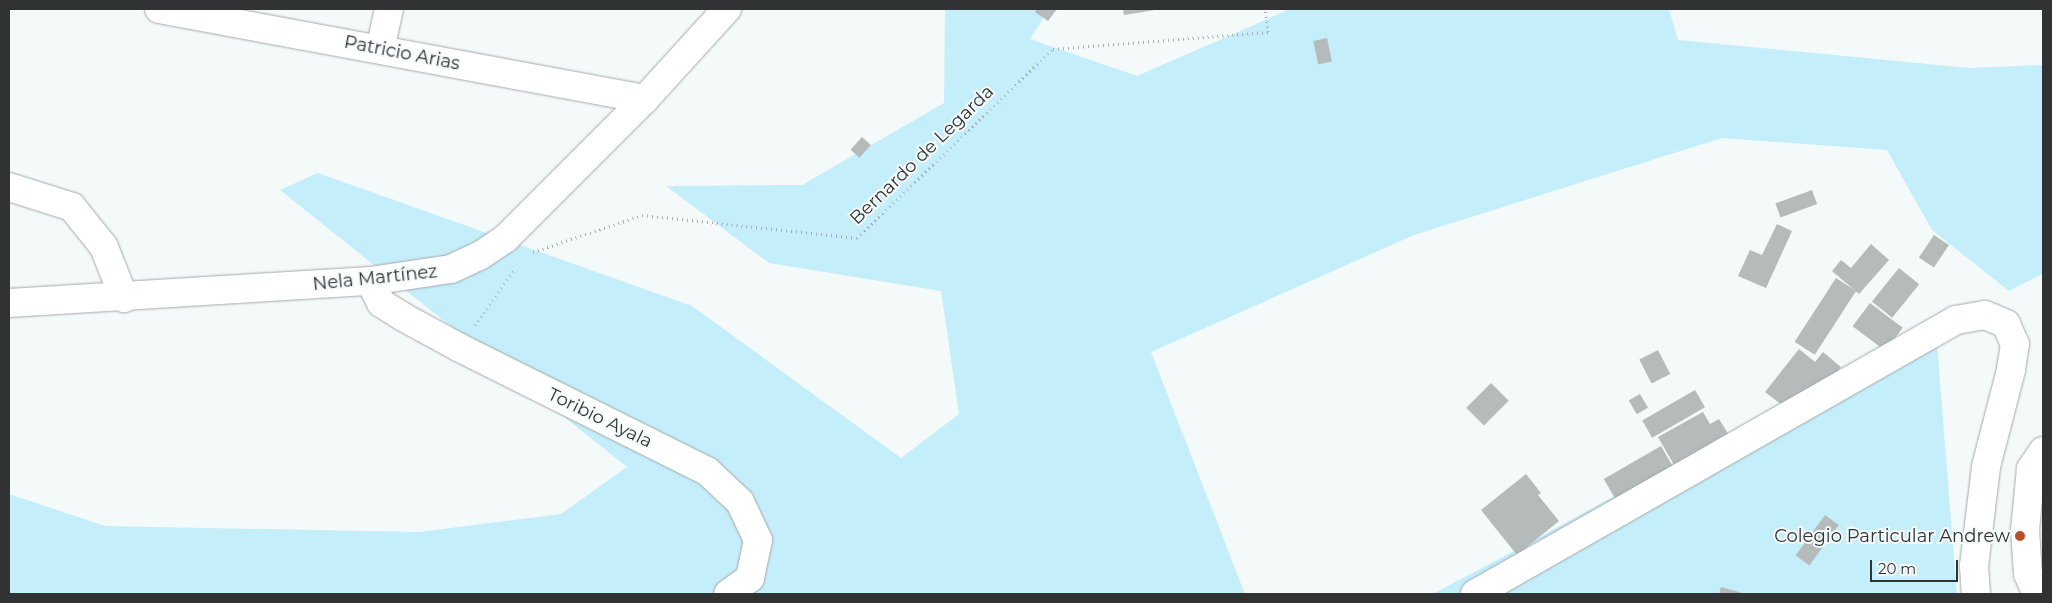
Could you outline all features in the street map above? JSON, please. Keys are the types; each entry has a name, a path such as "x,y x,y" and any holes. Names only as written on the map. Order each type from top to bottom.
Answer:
{"street":[{"name":"Patricio Arias","path":"159,9 645,99"},
{"path":"380,49 388,9"},
{"name":"Nela Martínez","path":"9,303 124,298 370,281 451,269 481,255 505,239 645,99 727,9"},
{"path":"9,186 72,207 104,247 124,298"},
{"name":"Toribio Ayala","path":"370,281 381,303 460,348 707,471 740,502 758,540 750,578 728,594"},
{"path":"1475,594 1956,320 1985,315 2006,324 2015,344 2011,370 1986,467 1974,566 1976,594"},
{"path":"2043,451 2032,469 2027,494 2025,530 2028,574 2033,585 2043,587"}],"path":[{"name":"Bernardo de Legarda","path":"524,256 642,215 857,238 1053,49 1268,32 1265,9"},
{"path":"460,348 519,263"}],"shaded area":[{"path":"945,9 1049,9 1030,39 1137,76 1290,9 1669,9 1678,40 1969,68 2043,65 2043,274 2009,291 1932,230 1887,150 1722,138 1414,235 1151,352 1245,594 9,594 9,494 105,526 419,532 561,514 627,467 280,190 318,173 692,306 901,458 959,414 941,291 769,263 666,186 802,185 944,103"},
{"path":"1935,320 1957,594 1432,594 1518,549"}],"building":[{"path":"1037,9 1057,9 1048,21 1035,12"},
{"path":"1123,9 1155,9 1155,10 1124,15"},
{"path":"1327,38 1332,61 1318,64 1313,41"},
{"path":"862,137 871,145 860,158 851,150"},
{"path":"1812,190 1817,204 1780,217 1775,203"},
{"path":"1777,224 1792,231 1766,288 1738,276 1750,250 1762,255"},
{"path":"1934,235 1949,245 1934,267 1919,257"},
{"path":"1871,244 1889,260 1859,294 1832,271 1841,260 1851,268"},
{"path":"1899,268 1919,284 1892,318 1872,301"},
{"path":"1836,278 1856,291 1815,355 1795,342"},
{"path":"1870,303 1903,328 1885,351 1853,326"},
{"path":"1799,349 1815,362 1823,352 1841,367 1828,384 1823,380 1807,400 1791,412 1765,392"},
{"path":"1658,350 1670,374 1652,384 1639,360"},
{"path":"1491,383 1509,401 1484,425 1466,408"},
{"path":"1695,390 1705,407 1652,438 1642,420"},
{"path":"1640,394 1648,408 1637,414 1629,400"},
{"path":"1703,412 1710,424 1719,419 1732,440 1678,472 1658,437"},
{"path":"1661,446 1677,474 1620,507 1604,479"},
{"path":"1526,474 1541,493 1538,495 1559,521 1517,555 1481,510"},
{"path":"1825,515 1839,525 1809,565 1796,555"},
{"path":"1721,587 1746,594 1719,594"}],"place":[{"name":"Colegio Particular Andrew","path":"2020,536"}]}
